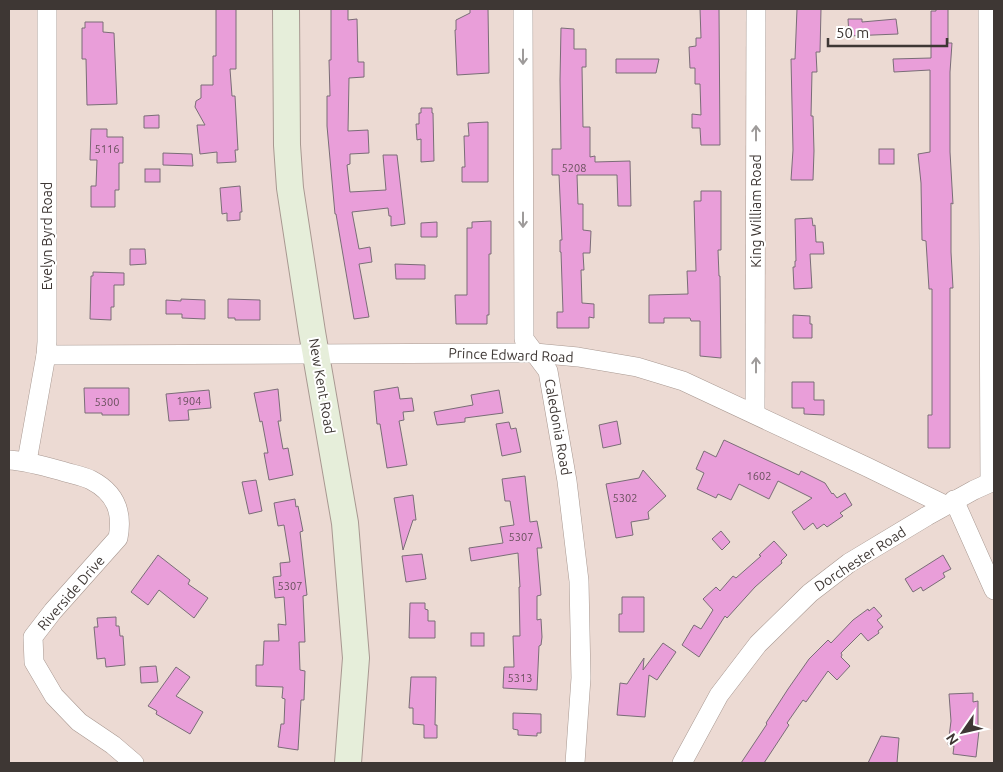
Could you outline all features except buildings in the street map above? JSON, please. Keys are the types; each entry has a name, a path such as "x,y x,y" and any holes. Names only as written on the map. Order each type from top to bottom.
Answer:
{"street":[{"name":"Evelyn Byrd Road","path":"18,460 46,355 47,9"},
{"name":"New Kent Road","path":"286,9 288,168 316,354 345,523 353,620 356,658 348,763"},
{"name":"Caledonia Road","path":"523,9 524,339 548,371 567,481 579,581 581,678 575,763"},
{"name":"King William Road","path":"755,414 756,9"},
{"path":"988,9 992,482"},
{"name":"Prince Edward Road","path":"46,355 535,353 578,357 638,367 683,381 867,467 950,503"},
{"name":"Riverside Drive","path":"18,460 91,480 105,491 119,510 121,524 118,538 54,611 34,638 34,662 54,696 72,715 134,763"},
{"name":"Dorchester Road","path":"682,763 719,695 758,644 810,593 849,563 950,503 992,482"},
{"path":"950,503 994,590"}]}
